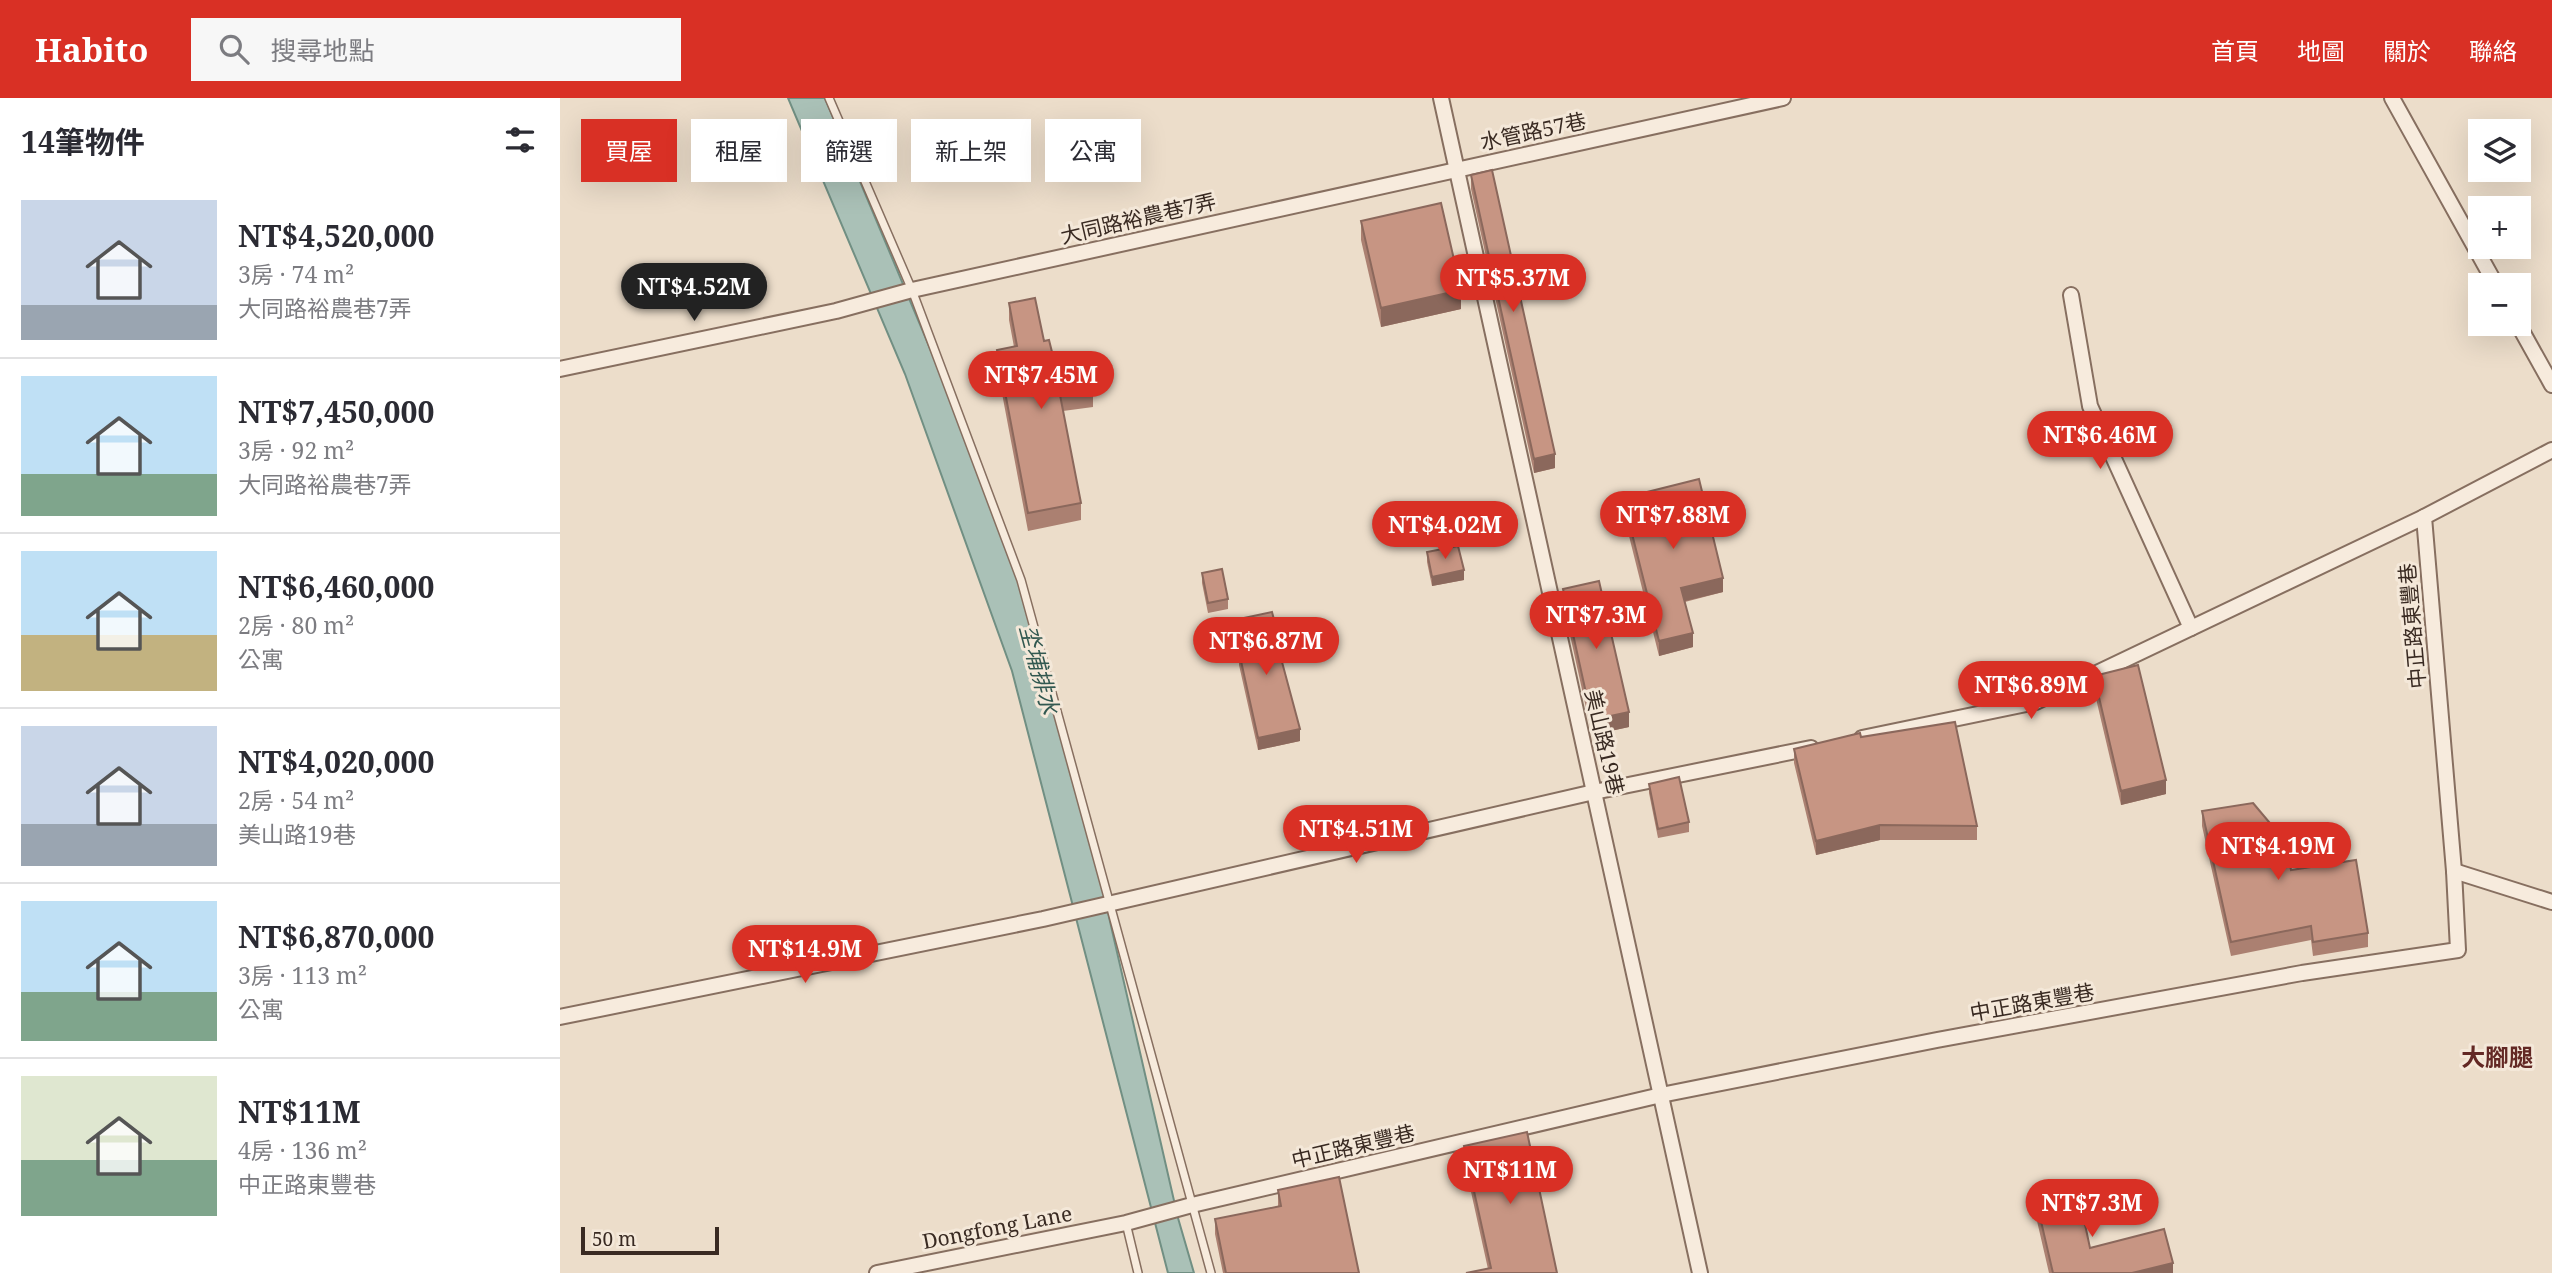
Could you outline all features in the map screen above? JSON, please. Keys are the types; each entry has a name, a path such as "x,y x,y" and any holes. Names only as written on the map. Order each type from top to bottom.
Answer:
{"street":[{"name":"美山路19巷","path":"1441,98 1700,1273"},
{"path":"2392,98 2489,273"},
{"name":"水管路57巷","path":"1456,169 1775,99"},
{"name":"大同路裕農巷7弄","path":"560,369 836,311 912,290 1456,169"},
{"path":"2071,295 2090,406 2191,628"},
{"path":"2525,336 2552,385"},
{"name":"中正路東豐巷","path":"1848,740 2036,702 2424,517 2552,450"},
{"name":"中正路東豐巷","path":"1126,1223 1192,1205 1661,1095 2302,973 2458,950 2454,871 2424,517"},
{"path":"560,1017 1043,919 1594,792 1822,746"},
{"path":"2454,871 2552,902"},
{"name":"Dongfong Lane","path":"877,1273 1126,1223"}],"lane":[{"path":"829,98 912,290 1021,580 1211,1273"},
{"path":"1126,1223 1139,1273"}],"water":[{"path":"788,98 825,98 834,119 801,119 801,129"},
{"name":"坔埔排水","path":"824,182 860,182 999,513 1092,843 1178,1218 1194,1273 1168,1273 1012,671 905,374"}],"building":[{"path":"1492,170 1555,454 1534,459 1471,175"},
{"path":"1441,203 1461,290 1381,308 1361,221"},
{"path":"1035,298 1044,341 1049,340 1053,356 1068,353 1071,370 1089,367 1093,389 1060,395 1081,503 1028,513 997,350 1017,346 1009,303"},
{"path":"1699,479 1723,578 1681,588 1693,633 1659,641 1623,498"},
{"path":"1458,546 1464,570 1432,577 1427,552"},
{"path":"1222,569 1228,599 1208,603 1202,573"},
{"path":"1599,581 1629,712 1592,720 1563,589"},
{"path":"1272,612 1278,635 1275,636 1300,729 1258,738 1239,652 1246,651 1239,619"},
{"path":"2138,665 2166,780 2121,791 2094,676"},
{"path":"1955,722 1977,826 1880,825 1816,841 1794,749 1860,733 1861,737"},
{"path":"1679,777 1689,822 1658,829 1649,784"},
{"path":"2253,803 2285,841 2291,870 2356,860 2368,933 2313,942 2311,926 2231,942 2202,811"},
{"path":"1527,1132 1557,1273 1466,1273 1491,1268 1464,1146"},
{"path":"1339,1177 1359,1273 1226,1273 1215,1219 1281,1206 1278,1190"},
{"path":"2076,1182 2090,1248 2164,1229 2173,1263 2132,1273 2053,1273 2034,1191"}],"district":[{"name":"大腳腿","path":"2497,1056"}]}
